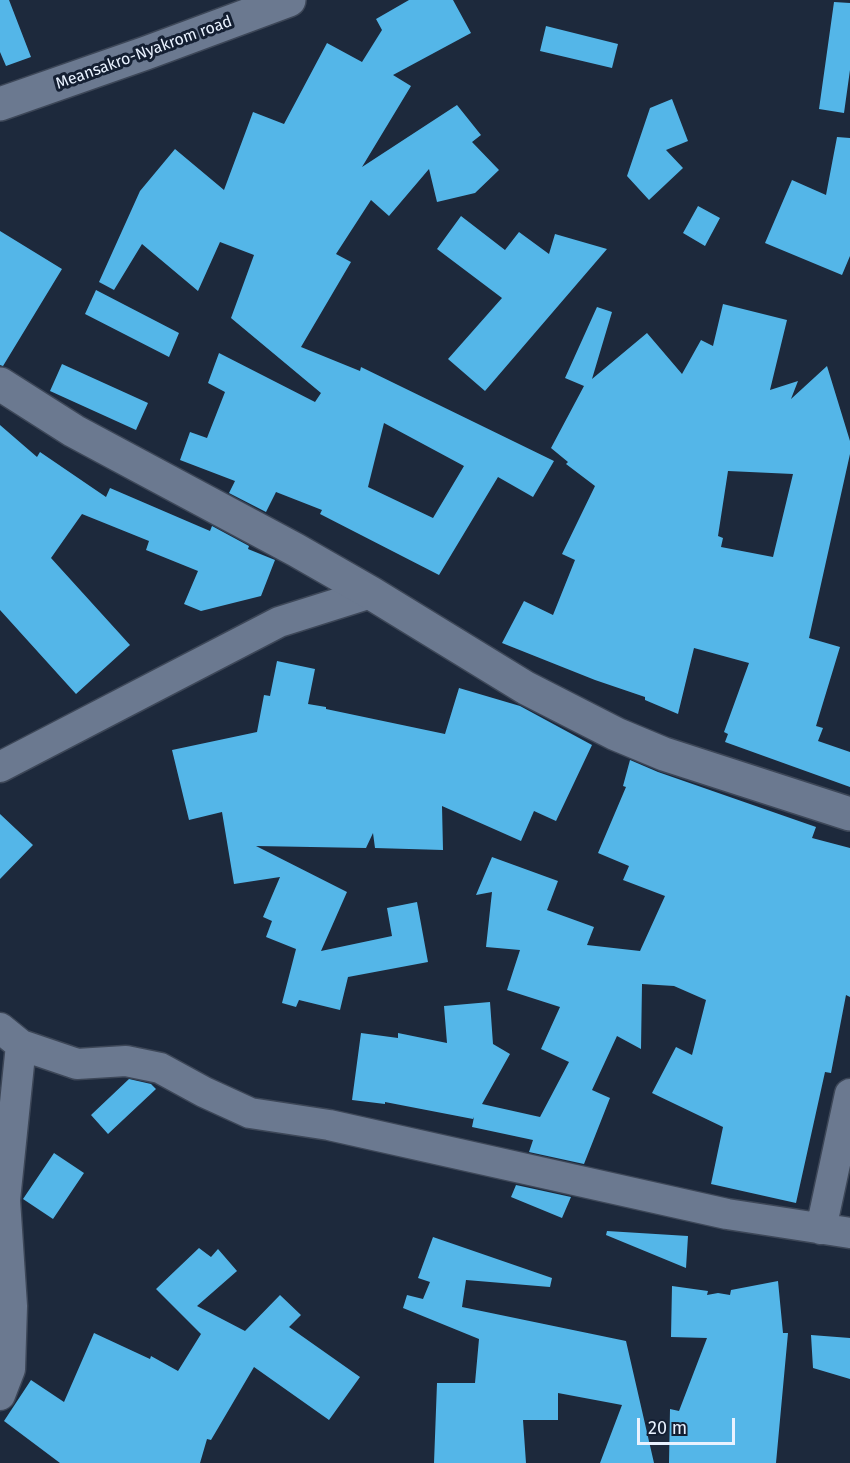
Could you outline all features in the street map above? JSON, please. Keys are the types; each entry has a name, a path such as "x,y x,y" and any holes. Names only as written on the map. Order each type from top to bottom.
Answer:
{"street":[{"name":"Meansakro-Nyakrom road","path":"0,104 288,0"},
{"path":"0,384 74,431 276,539 371,593 526,688 616,734 664,754 850,814"},
{"path":"0,767 279,622 371,593"},
{"path":"0,1395 10,1369 12,1306 5,1200 10,1036 77,1064 126,1061 160,1068 250,1113 329,1125 727,1214 836,1231 850,1094"}],"building":[{"path":"0,0 9,0 31,57 6,66 0,52"},
{"path":"409,0 453,0 471,33 393,75 411,86 362,167 457,105 481,135 472,142 499,170 475,193 437,202 429,169 389,216 371,200 336,254 351,262 301,347 360,371 361,367 554,461 533,497 498,477 439,575 320,514 322,510 276,492 266,512 229,493 235,481 180,460 190,432 207,438 225,392 208,383 219,353 315,402 321,393 231,318 254,255 220,242 198,291 142,244 114,290 99,282 140,191 175,149 224,190 253,112 284,124 327,43 362,62 382,30 376,19","holes":["384,423 464,466 433,518 368,487"]},
{"path":"834,2 850,3 850,70 844,113 819,109"},
{"path":"546,26 618,44 612,68 540,51"},
{"path":"672,99 688,141 666,150 683,168 649,200 627,176 650,108"},
{"path":"837,137 850,138 850,256 842,275 765,243 792,180 826,195"},
{"path":"698,206 720,218 705,246 683,233"},
{"path":"461,216 505,250 519,232 549,254 555,234 607,249 485,391 448,359 502,298 437,249"},
{"path":"0,231 62,269 3,366 0,365"},
{"path":"96,290 179,333 169,357 85,314"},
{"path":"723,304 787,320 770,390 798,381 791,399 827,366 850,441 850,454 809,638 840,647 816,726 823,728 818,741 850,752 850,787 725,742 728,734 724,732 749,663 694,648 678,714 645,700 645,697 502,643 524,601 553,615 575,560 562,554 595,486 566,464 568,462 551,448 584,386 565,378 597,307 612,312 592,379 647,333 682,374 701,340 713,346","holes":["728,471 793,474 773,557 721,547 723,538 718,536"]},
{"path":"62,364 148,403 136,430 50,391"},
{"path":"0,425 37,457 40,452 106,497 110,488 210,531 212,526 249,546 248,549 275,560 261,596 201,611 184,604 198,571 146,550 149,541 82,514 51,558 130,645 76,694 0,610"},
{"path":"277,661 315,669 308,704 326,707 326,709 445,734 459,688 520,706 592,745 556,821 534,811 521,841 442,806 443,850 375,848 373,833 366,848 256,846 347,892 321,951 392,936 387,908 417,902 428,962 348,977 340,1010 299,1000 296,1007 282,1003 296,949 266,937 272,921 263,917 280,877 234,884 222,812 189,820 172,750 257,732 264,695 270,696"},
{"path":"630,760 658,772 816,827 812,838 850,848 850,997 846,995 831,1073 825,1072 796,1203 711,1184 723,1127 652,1093 676,1047 692,1055 706,1000 674,986 642,984 641,1049 617,1036 592,1090 610,1098 584,1164 529,1152 533,1140 472,1127 474,1117 473,1119 385,1102 385,1104 352,1100 361,1033 398,1038 398,1033 447,1043 444,1006 490,1002 493,1044 510,1054 482,1104 540,1117 569,1062 541,1049 560,1007 507,990 520,950 486,947 492,892 476,895 492,857 558,881 547,910 594,927 587,945 640,951 665,896 623,880 629,866 598,853 626,787 623,786"},
{"path":"0,814 33,845 0,879"},
{"path":"129,1079 151,1084 156,1089 108,1134 91,1115"},
{"path":"54,1153 84,1173 53,1219 23,1199"},
{"path":"516,1185 571,1197 562,1218 511,1197"},
{"path":"607,1231 688,1236 686,1268 606,1235"},
{"path":"433,1237 552,1278 550,1287 466,1280 462,1307 626,1341 654,1463 600,1463 622,1405 558,1393 558,1420 523,1420 526,1463 434,1463 437,1383 475,1383 479,1339 403,1308 407,1295 423,1299 430,1282 418,1278"},
{"path":"199,1248 211,1257 218,1249 237,1271 197,1306 245,1331 280,1295 301,1315 289,1327 360,1377 329,1420 254,1367 211,1440 207,1439 200,1463 60,1463 4,1421 31,1380 64,1402 94,1333 150,1359 151,1356 178,1371 201,1334 156,1289"},
{"path":"778,1281 783,1333 788,1333 776,1463 669,1463 670,1409 679,1411 707,1338 671,1337 672,1286 708,1291 707,1295 718,1293 730,1295 731,1290"},
{"path":"811,1335 850,1338 850,1379 813,1368"}]}
